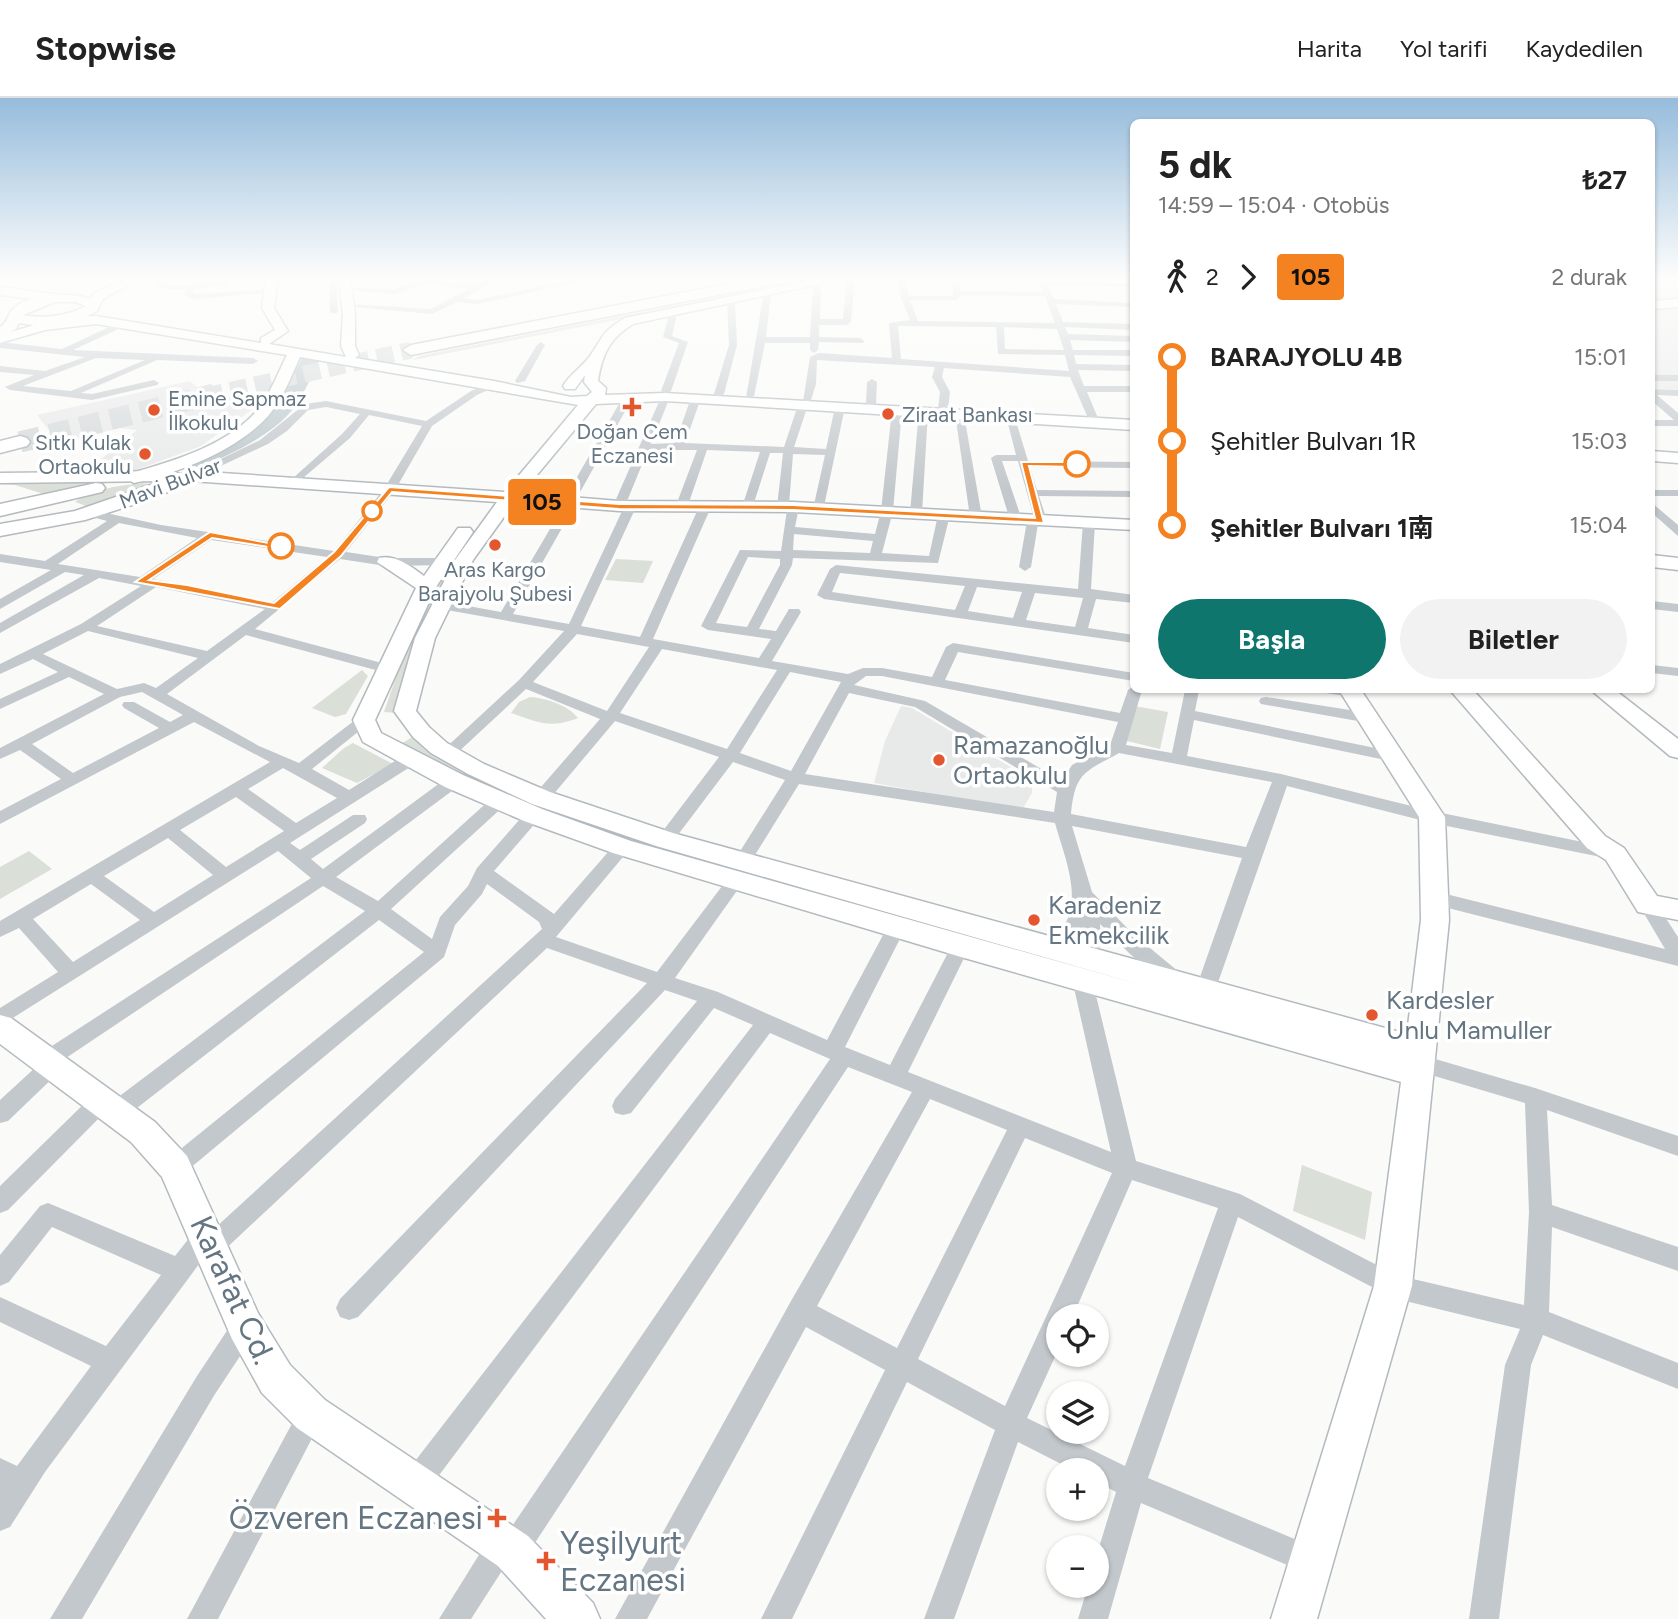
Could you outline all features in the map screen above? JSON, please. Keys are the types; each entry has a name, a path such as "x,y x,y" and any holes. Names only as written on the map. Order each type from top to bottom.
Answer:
{"main road":[{"name":"Mavi Bulvar","path":"6,508 51,500 134,478 194,456 240,430 265,410 296,348"},
{"path":"309,348 469,376 520,381 565,392 571,401 593,392 719,394 897,411 1130,423"},
{"path":"313,348 494,385 565,392"},
{"path":"349,348 352,355"},
{"path":"593,392 591,372 600,348"},
{"path":"370,730 388,669 453,561 564,412 565,392 576,376 594,360"},
{"path":"593,392 628,397 666,394 696,398 871,404 1130,423"},
{"path":"499,499 593,392"},
{"path":"1655,450 1678,452"},
{"path":"1655,456 1678,458"},
{"path":"4,485 191,476 296,481 499,499 566,509 788,507 1130,525"},
{"name":"Mavi Bulvar","path":"0,530 88,513 142,496 191,476"},
{"path":"4,485 88,513"},
{"path":"4,485 16,492 18,497 6,508"},
{"path":"6,508 44,511 47,515 34,524"},
{"path":"386,562 406,570 433,596"},
{"path":"1655,562 1676,567"},
{"path":"433,596 425,638 405,711 439,748 537,806 622,847 738,872 1044,947 1085,969 1418,1062"},
{"path":"1464,693 1596,842 1615,854 1648,905 1678,910"},
{"path":"1481,693 1614,841 1615,854"},
{"path":"1606,693 1678,751"},
{"path":"1294,1619 1393,1286 1435,920 1432,817 1395,757 1351,698"},
{"path":"370,730 392,741 407,734 412,720"},
{"path":"370,730 412,758 499,801 537,806 665,840 738,872 897,927 961,946 1194,988 1418,1062"},
{"name":"Karafat Cd.","path":"0,1027 143,1132 175,1167 246,1326 275,1379 311,1414 507,1548 578,1619"}],"street":[{"path":"26,348 95,355 253,361"},
{"path":"61,352 70,348"},
{"path":"520,381 539,348"},
{"path":"448,753 524,684 572,631 625,507 644,447 682,348"},
{"path":"719,394 732,348"},
{"path":"749,396 760,348"},
{"path":"896,348 897,361"},
{"path":"1001,348 1001,352 1130,353"},
{"path":"1067,348 1073,371 1093,418"},
{"path":"1109,353 1113,368"},
{"path":"5,388 95,355"},
{"path":"751,632 786,565 789,451 811,384 813,359 816,356 940,366 1073,371 1130,368"},
{"path":"69,395 158,357"},
{"path":"940,366 937,377 945,392 943,409"},
{"path":"0,369 46,374"},
{"path":"1655,378 1678,378"},
{"path":"871,404 872,382"},
{"path":"5,388 92,397 154,383"},
{"path":"158,694 276,607 338,554 389,490 428,424 474,393 494,385"},
{"path":"1080,389 1130,389"},
{"path":"1655,394 1678,393"},
{"path":"505,616 628,397"},
{"path":"1655,397 1678,418"},
{"path":"679,446 696,398"},
{"name":"Mavi Bulvar","path":"191,476 264,442 304,408 326,404 366,413"},
{"path":"819,509 840,407"},
{"path":"875,556 887,511 897,411"},
{"path":"916,513 923,412"},
{"path":"296,481 346,436 366,413 428,424"},
{"path":"959,415 976,517"},
{"path":"1010,418 1034,493 1025,567"},
{"path":"1655,423 1678,423"},
{"path":"644,447 830,452"},
{"path":"681,508 703,447"},
{"path":"748,507 766,449"},
{"path":"1030,520 996,458 1130,465"},
{"path":"1034,493 1130,494"},
{"path":"1655,493 1678,493"},
{"path":"175,1167 437,952 447,922 476,889 482,872 611,716 651,645 705,508"},
{"path":"1655,509 1678,532"},
{"path":"88,513 116,520 386,562 453,561"},
{"path":"779,636 708,626 744,553 934,560 944,515"},
{"path":"46,566 116,520"},
{"path":"1081,631 1088,593 1089,523"},
{"path":"788,530 878,538"},
{"path":"0,670 86,627 210,535"},
{"path":"0,558 187,588 276,607"},
{"path":"0,575 24,562"},
{"path":"0,605 63,568"},
{"path":"1130,598 836,569 824,595 1130,638"},
{"path":"0,629 96,574"},
{"path":"960,614 973,581"},
{"path":"1019,621 1030,587"},
{"path":"433,596 572,631 786,668 920,704 1065,790"},
{"path":"1655,606 1678,608"},
{"path":"763,664 794,612"},
{"path":"86,627 209,656"},
{"path":"243,631 388,669"},
{"path":"937,682 953,647 1130,676"},
{"path":"33,654 115,694"},
{"path":"665,840 722,762 730,755 786,668"},
{"path":"1655,669 1678,673"},
{"path":"0,705 68,672"},
{"path":"349,1308 662,980 738,872 795,778 847,684 863,672 882,672 1128,719"},
{"path":"524,684 597,714 611,716 795,778 1099,824 1252,854"},
{"path":"0,754 115,694 144,687 253,749 284,761 349,797"},
{"path":"1117,748 1134,693"},
{"path":"1179,759 1191,693"},
{"path":"1251,727 1270,695 1351,698"},
{"path":"130,705 170,728"},
{"path":"1187,714 1395,757"},
{"path":"0,818 195,715"},
{"path":"301,770 370,730"},
{"path":"21,743 73,780"},
{"path":"1065,1304 1126,1168 1085,969 1091,939 1089,912 1062,819 1065,790 1078,769 1117,748 1281,779 1432,817 1615,854"},
{"path":"0,1018 412,758"},
{"path":"0,930 284,761"},
{"path":"1081,891 1149,962 1194,988 1281,779"},
{"path":"0,1114 48,1063 323,878 454,781"},
{"path":"237,789 295,831"},
{"path":"0,1202 109,1106 379,910 499,801"},
{"path":"299,859 359,820"},
{"path":"169,830 225,876"},
{"path":"278,842 323,878 379,910 437,952"},
{"path":"0,1517 11,1478 35,1462 181,1271 209,1241 548,934 622,847"},
{"path":"482,872 547,918 548,934"},
{"path":"92,876 154,920"},
{"path":"1044,947 1056,945 1070,934 1078,919 1081,891"},
{"path":"1434,898 1678,959"},
{"path":"1648,905 1678,953"},
{"path":"21,918 71,973"},
{"path":"454,1619 507,1548 838,1053 897,927"},
{"path":"548,934 1126,1168 1232,1202 1393,1286 1536,1320 1678,1376"},
{"path":"895,1076 961,946"},
{"path":"623,1106 711,998"},
{"path":"415,1484 767,1022"},
{"path":"1418,1062 1535,1097 1678,1146"},
{"path":"630,1619 925,1088"},
{"path":"1485,1619 1518,1365 1536,1320 1541,1212 1535,1097"},
{"path":"776,1619 1020,1126"},
{"path":"1093,1619 1132,1485 1232,1202"},
{"path":"1541,1212 1678,1259"},
{"path":"0,1274 48,1214 181,1271"},
{"path":"0,1309 111,1362"},
{"path":"800,1310 1011,1424 1132,1485 1311,1560"},
{"path":"65,1619 206,1385 246,1326"},
{"path":"939,1619 1011,1424 1046,1346"},
{"path":"202,1619 311,1414"}],"shaded area":[{"path":"460,348 474,348 413,360 419,356"},
{"path":"1655,348 1678,348 1678,390 1655,388"},
{"path":"302,358 319,361 301,398 284,419 250,443 200,468 187,463 267,415 281,397"},
{"name":"Emine Sapmaz İlkokulu","path":"190,381 212,399 266,391 257,406 201,446 128,473 83,474 137,430 120,428 59,443 37,415"},
{"path":"0,481 107,483 50,496 15,485 0,484"},
{"path":"143,483 155,485 89,507 75,502 98,491"},
{"path":"616,559 653,561 643,583 605,580"},
{"path":"449,566 454,566 410,656 399,694 397,713 384,712 408,642"},
{"path":"362,670 368,676 346,714 335,717 312,708"},
{"path":"530,697 556,703 569,709 578,718 551,724 511,713 519,702"},
{"name":"Ramazanoğlu Ortaokulu","path":"901,706 912,708 1032,780 1032,793 1022,810 874,783 885,741"},
{"path":"1134,706 1168,712 1160,749 1123,740"},
{"path":"417,734 464,771 1073,963 1072,971 572,824 505,797 401,744"},
{"path":"353,743 393,764 357,783 322,768"},
{"path":"29,851 52,869 0,899 0,867"},
{"path":"1302,1165 1372,1192 1365,1240 1293,1211"}],"tunnel":[{"path":"206,396 411,350"},
{"path":"20,442 214,394"}],"bus line":[{"name":"105","path":"281,546 210,535 140,582 187,588 276,607 338,554 389,490 619,506 887,511 1041,521 1024,464 1077,464"}],"place":[{"name":"Doğan Cem Eczanesi","path":"632,407"},
{"name":"Emine Sapmaz İlkokulu","path":"154,410"},
{"name":"Ziraat Bankası","path":"888,414"},
{"name":"Sıtkı Kulak Ortaokulu","path":"145,454"},
{"name":"Aras Kargo Barajyolu Şubesi","path":"495,545"},
{"name":"Ramazanoğlu Ortaokulu","path":"939,760"},
{"name":"Karadeniz Ekmekcilik","path":"1034,920"},
{"name":"Kardesler Unlu Mamuller","path":"1372,1015"},
{"name":"Özveren Eczanesi","path":"497,1518"},
{"name":"Yeşilyurt Eczanesi","path":"546,1561"}]}
